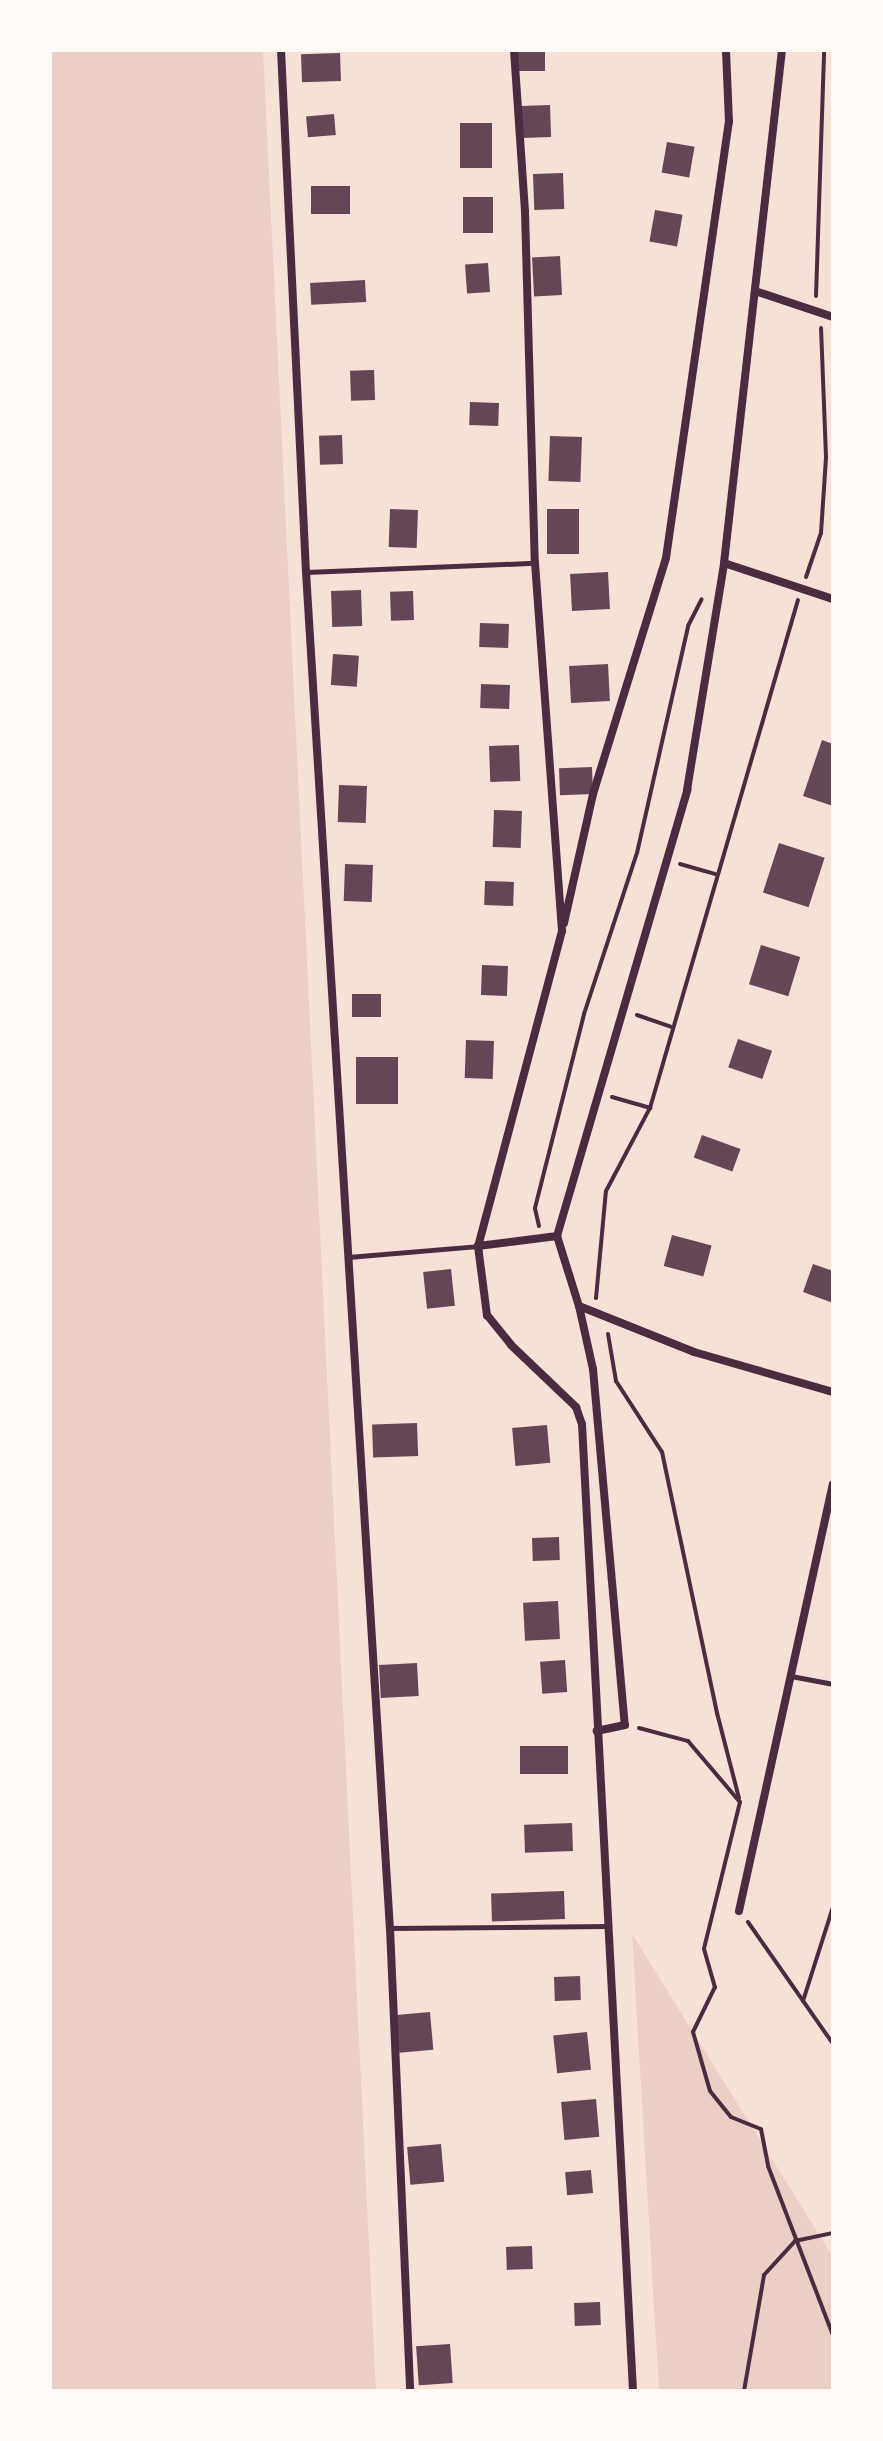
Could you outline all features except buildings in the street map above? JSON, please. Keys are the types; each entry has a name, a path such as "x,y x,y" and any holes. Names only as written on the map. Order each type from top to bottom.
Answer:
{"street":[{"path":"281,50 306,572 390,1928 410,2391"},
{"path":"514,50 525,212 535,563 562,931"},
{"path":"633,2391 582,1424 576,1407 511,1345 487,1315 478,1246 562,931 593,794 666,558 729,122 726,50"},
{"path":"597,1731 625,1725 593,1369 579,1306 557,1236 687,790 724,563 782,50"},
{"path":"755,291 833,317"},
{"path":"724,563 833,599"},
{"path":"478,1246 557,1236"},
{"path":"579,1306 694,1352 833,1392"},
{"path":"739,1911 757,1818 833,1484"}],"lane":[{"path":"306,572 535,563"},
{"path":"348,1257 478,1246"},
{"path":"790,1675 833,1684"},
{"path":"390,1928 607,1926"}],"path":[{"path":"557,1236 539,1225 535,1208 540,1183 584,1014 637,853 688,626 709,588"},
{"path":"594,1312 606,1191 650,1108 716,874 802,589"},
{"path":"666,860 716,874"},
{"path":"623,1011 672,1027"},
{"path":"598,1094 650,1108"},
{"path":"604,1316 616,1381 662,1452 707,1666 740,1802 704,1949 715,1987 693,2032 710,2091 731,2117 761,2129 768,2166 833,2335"},
{"path":"625,1725 688,1741 757,1818"},
{"path":"803,2001 833,1907"},
{"path":"739,1911 833,2044"},
{"path":"744,2391 764,2275 795,2241 833,2233"}],"shaded area":[{"path":"50,50 263,50 376,2391 50,2391"},
{"path":"632,1934 833,2257 833,2391 659,2391"}]}
